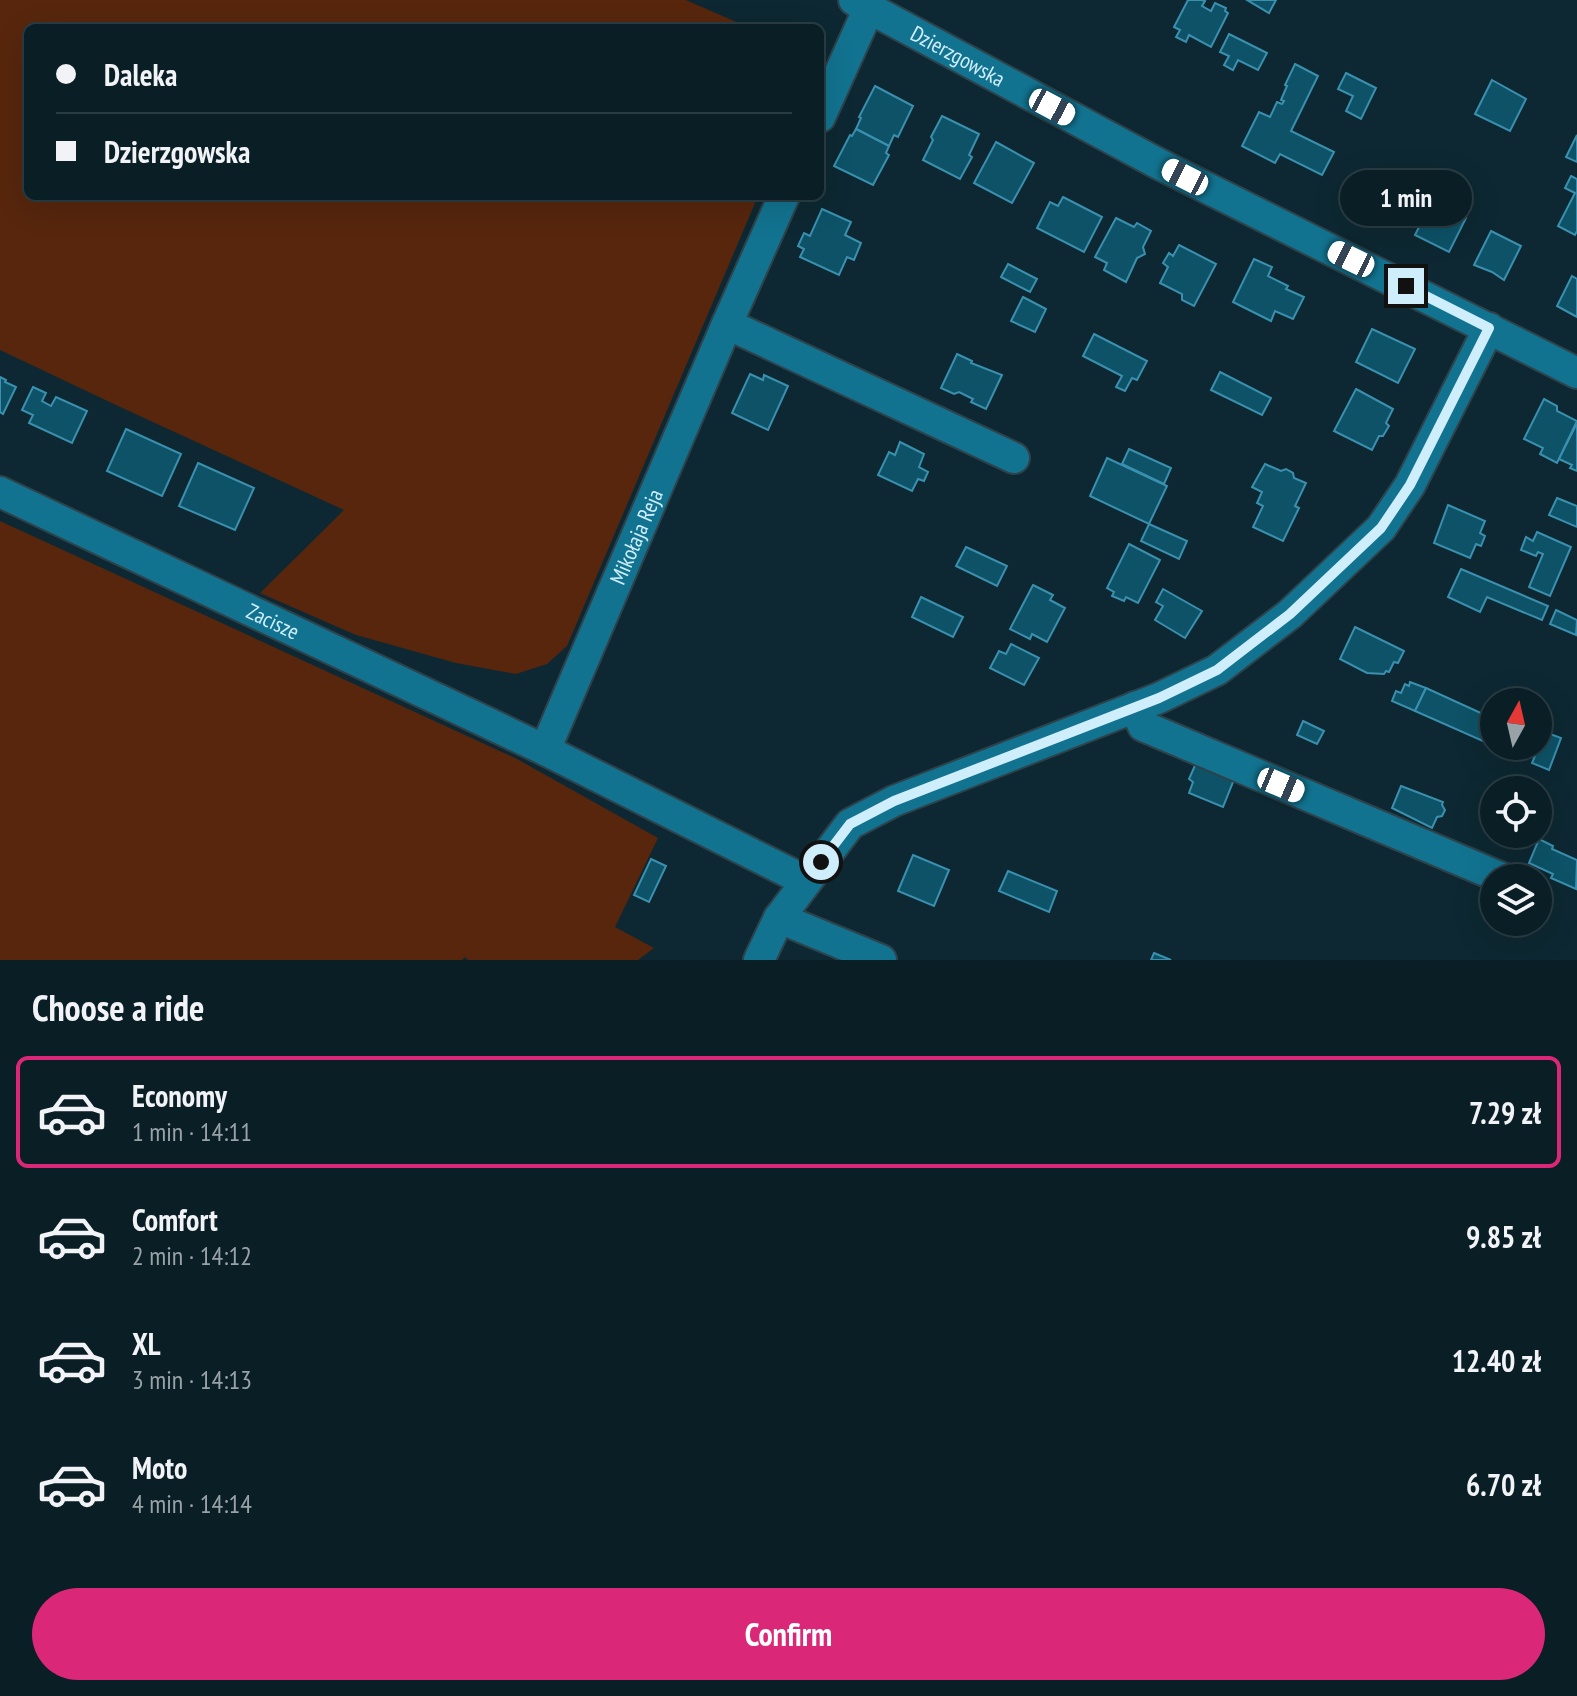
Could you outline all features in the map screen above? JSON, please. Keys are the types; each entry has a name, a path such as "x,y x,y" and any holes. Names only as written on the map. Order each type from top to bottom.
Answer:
{"street":[{"path":"824,106 862,4"},
{"name":"Dzierzgowska","path":"862,4 1157,163 1577,373"},
{"name":"Mikołaja Reja","path":"545,750 782,200"},
{"path":"727,324 1014,458"},
{"path":"759,960 779,918 850,824 894,801 1159,698 1217,670 1290,614 1381,528 1410,485 1489,328"},
{"name":"Zacisze","path":"0,492 545,750 806,881"},
{"path":"1135,707 1143,726 1480,869"},
{"path":"779,918 881,960"}],"shaded area":[{"path":"0,0 686,0 741,24 24,24 24,200 756,200 567,646 547,664 516,674 456,663 356,635 260,593 344,510 0,350"},
{"path":"0,521 517,759 658,838 615,927 654,948 638,960 468,960 465,957 462,960 0,960"}],"building":[{"path":"1188,0 1205,1 1202,6 1211,11 1215,3 1226,8 1228,13 1211,47 1189,35 1186,42 1176,37 1180,30 1174,27"},
{"path":"1247,0 1276,0 1269,13"},
{"path":"1229,34 1267,53 1258,70 1238,60 1233,70 1224,65 1229,56 1220,52"},
{"path":"1295,64 1318,76 1291,131 1334,152 1322,175 1280,154 1275,163 1242,146 1259,112 1270,117 1277,102 1282,104 1284,101 1281,100 1285,85"},
{"path":"1346,73 1376,88 1361,119 1346,111 1353,96 1338,89"},
{"path":"1492,80 1526,99 1510,131 1475,114"},
{"path":"875,86 913,106 898,137 894,135 889,146 856,129"},
{"path":"942,116 979,134 969,155 972,157 960,179 923,160"},
{"path":"856,129 889,146 886,153 889,155 873,185 834,166"},
{"path":"1577,135 1577,162 1566,157"},
{"path":"996,142 1034,163 1012,203 974,183"},
{"path":"1571,176 1577,179 1575,235 1558,226 1575,193 1565,188"},
{"path":"1387,179 1421,196 1406,225 1395,219 1392,224 1370,213"},
{"path":"1063,197 1102,217 1084,252 1037,228 1050,202 1058,206"},
{"path":"1432,201 1445,208 1448,202 1458,207 1455,212 1466,218 1449,252 1415,235"},
{"path":"822,209 851,222 845,235 861,243 854,260 847,257 839,275 800,257 804,249 798,246 804,233 810,236"},
{"path":"1116,218 1134,227 1137,223 1151,231 1143,247 1145,254 1137,258 1126,282 1104,270 1107,263 1095,257"},
{"path":"1491,231 1521,246 1504,280 1474,265"},
{"path":"1179,245 1216,264 1194,306 1182,300 1182,294 1160,283 1168,267 1163,263 1169,253 1173,256"},
{"path":"1254,259 1272,267 1268,276 1304,297 1293,319 1275,311 1271,321 1233,302"},
{"path":"1008,264 1037,279 1030,292 1001,277"},
{"path":"1572,276 1577,279 1577,317 1557,306"},
{"path":"1023,297 1046,309 1035,332 1011,321"},
{"path":"1372,329 1415,349 1398,383 1356,362"},
{"path":"1094,334 1147,361 1137,380 1132,378 1125,391 1116,387 1122,376 1083,356"},
{"path":"957,354 1002,375 986,409 959,392 954,394 941,388"},
{"path":"1220,372 1271,398 1262,415 1211,390"},
{"path":"750,374 763,380 764,375 788,386 768,430 732,413"},
{"path":"0,377 16,387 3,414 0,412"},
{"path":"33,387 46,393 42,401 51,406 56,397 87,411 72,443 29,423 33,415 22,410"},
{"path":"1356,389 1393,409 1386,423 1389,426 1372,450 1334,431"},
{"path":"1544,399 1557,406 1557,411 1577,421 1557,463 1540,454 1543,448 1524,439"},
{"path":"1577,425 1577,471 1559,459"},
{"path":"126,429 181,454 162,496 107,471"},
{"path":"900,442 924,454 919,467 928,472 924,481 918,479 912,491 878,475 889,452 895,455"},
{"path":"1129,449 1171,468 1164,484 1122,464"},
{"path":"1107,458 1167,486 1149,524 1090,496"},
{"path":"198,463 254,488 235,530 179,506"},
{"path":"1265,464 1281,471 1286,469 1293,473 1294,478 1306,483 1295,506 1299,508 1283,541 1253,527 1263,506 1257,503 1262,492 1252,487"},
{"path":"1557,498 1577,506 1577,527 1549,515"},
{"path":"1448,505 1485,521 1480,533 1485,536 1481,546 1476,544 1470,558 1434,543"},
{"path":"1149,524 1187,541 1179,559 1141,541"},
{"path":"1537,532 1571,547 1550,596 1529,587 1543,554 1538,552 1536,556 1521,550 1526,537 1533,541"},
{"path":"1129,544 1160,560 1138,603 1126,597 1124,601 1112,596 1114,592 1107,588"},
{"path":"966,547 1007,566 997,586 956,566"},
{"path":"1461,569 1548,606 1542,620 1487,597 1480,612 1448,597"},
{"path":"1033,585 1053,595 1050,600 1065,608 1047,642 1032,634 1030,639 1010,629"},
{"path":"1163,589 1202,611 1185,638 1155,620 1163,606 1156,602"},
{"path":"921,597 963,617 953,637 912,617"},
{"path":"1556,610 1577,620 1576,635 1550,624"},
{"path":"1355,627 1404,651 1389,672 1367,673 1340,659"},
{"path":"1011,644 1039,658 1024,685 990,668 999,651 1006,654"},
{"path":"1410,682 1426,688 1415,711 1392,701 1396,691 1401,693 1405,684 1409,686"},
{"path":"1426,688 1480,713 1480,740 1415,711"},
{"path":"1303,721 1324,731 1317,744 1297,735"},
{"path":"1552,735 1561,738 1549,770 1532,763 1533,760 1552,760"},
{"path":"1197,761 1235,777 1223,807 1189,793 1193,782 1189,779"},
{"path":"1401,786 1443,802 1445,810 1432,828 1392,808"},
{"path":"1553,846 1552,849 1577,860 1576,889 1552,878 1552,864 1529,863 1535,848"},
{"path":"913,855 949,870 934,906 898,891"},
{"path":"651,859 666,866 649,902 634,895"},
{"path":"1008,871 1057,891 1049,912 999,891"},
{"path":"1154,953 1171,960 1151,960"}],"route":[{"path":"821,862 850,824 894,801 1159,698 1217,670 1290,614 1381,528 1410,485 1489,328 1406,286"}]}
